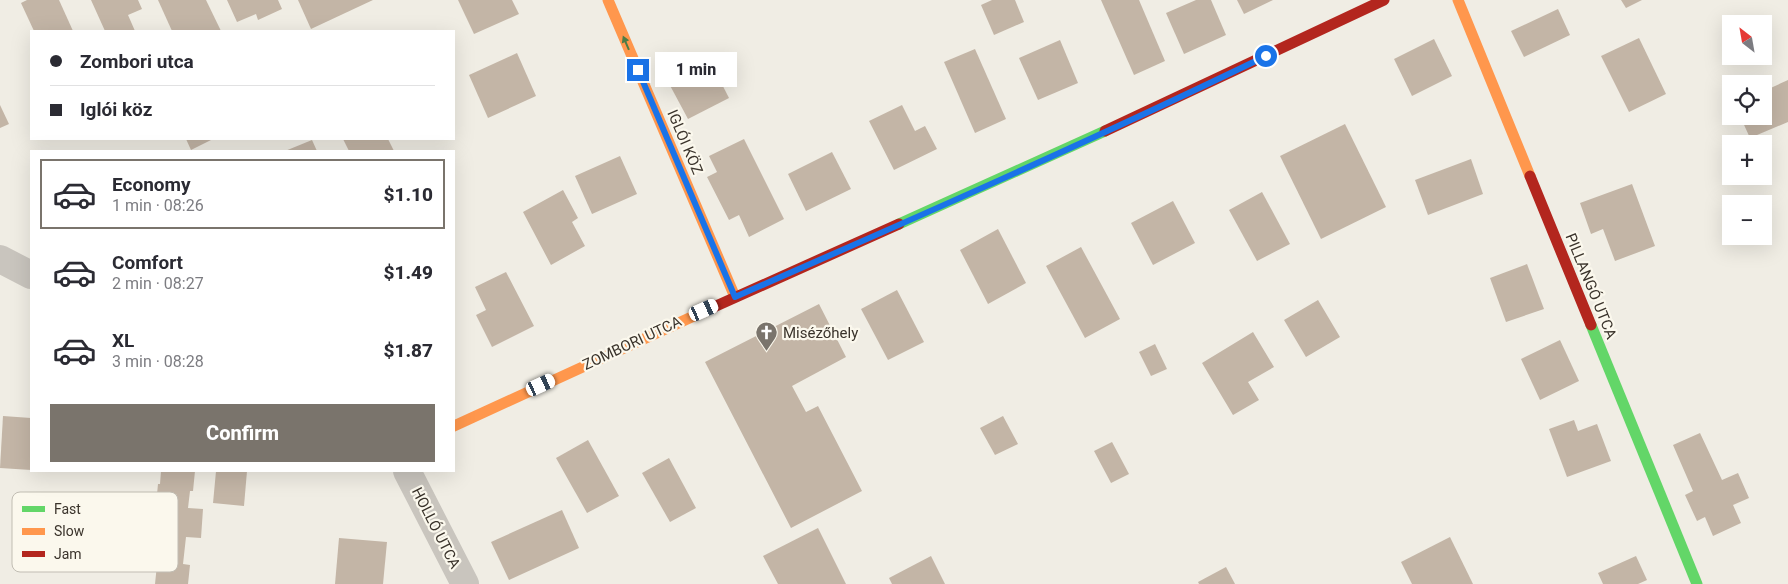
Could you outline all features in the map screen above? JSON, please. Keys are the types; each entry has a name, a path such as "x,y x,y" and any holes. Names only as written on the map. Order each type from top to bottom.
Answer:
{"street":[{"name":"IGLÓI KÖZ","path":"608,0 735,297"},
{"name":"ZOMBORI UTCA","path":"455,426 735,297 1156,109 1384,0"},
{"name":"PILLANGÓ UTCA","path":"1458,0 1697,584"},
{"path":"0,259 30,274"},
{"name":"HOLLÓ UTCA","path":"408,472 465,584"}],"building":[{"path":"27,0 59,0 73,30 34,30 21,3"},
{"path":"91,0 138,0 142,9 128,15 135,30 105,30"},
{"path":"158,0 206,0 221,30 172,30"},
{"path":"227,0 278,0 282,9 258,20 256,14 237,22"},
{"path":"298,0 373,0 311,29"},
{"path":"458,0 512,0 519,14 474,34"},
{"path":"992,0 1015,0 1024,22 994,35 981,5"},
{"path":"1101,0 1139,0 1165,61 1134,75"},
{"path":"1196,0 1211,0 1226,35 1184,54 1166,13"},
{"path":"1237,0 1273,0 1244,14"},
{"path":"1621,0 1642,0 1626,8"},
{"path":"1558,9 1570,35 1524,57 1511,31"},
{"path":"1639,38 1666,94 1629,112 1601,56"},
{"path":"1434,39 1452,76 1412,96 1394,59"},
{"path":"1060,40 1078,83 1038,100 1019,58"},
{"path":"975,49 1006,119 975,133 944,62"},
{"path":"517,53 536,96 488,118 469,75"},
{"path":"708,57 729,98 688,119 666,78"},
{"path":"1788,80 1788,122 1757,135 1749,135 1744,125 1772,125 1772,87"},
{"path":"0,105 9,124 0,128"},
{"path":"902,105 915,131 925,126 937,149 894,170 869,121"},
{"path":"1345,124 1386,207 1321,239 1280,156"},
{"path":"744,139 784,219 749,237 739,215 729,220 707,177 717,172 709,156"},
{"path":"186,140 211,140 191,150"},
{"path":"312,140 317,150 287,150"},
{"path":"344,140 388,140 394,150 348,150"},
{"path":"832,152 851,189 806,211 788,174"},
{"path":"620,156 637,194 592,214 575,176"},
{"path":"1471,159 1483,194 1428,215 1415,180"},
{"path":"1632,184 1655,246 1615,261 1603,229 1591,234 1580,203"},
{"path":"563,190 578,218 572,222 585,246 551,265 523,212"},
{"path":"1262,192 1290,244 1257,261 1229,210"},
{"path":"1173,201 1195,243 1153,265 1131,223"},
{"path":"998,229 1026,283 988,304 960,250"},
{"path":"1081,247 1120,319 1085,338 1046,266"},
{"path":"1527,264 1544,309 1506,322 1490,278"},
{"path":"506,272 534,326 492,347 476,315 486,310 475,287"},
{"path":"897,290 924,342 888,360 861,309"},
{"path":"1318,300 1340,337 1306,357 1284,320"},
{"path":"819,304 846,357 792,386 806,412 818,406 862,491 791,528 705,362"},
{"path":"1253,332 1274,367 1248,382 1259,400 1233,415 1202,363"},
{"path":"1560,340 1579,381 1540,400 1521,359"},
{"path":"1155,344 1167,369 1151,376 1139,352"},
{"path":"3,416 30,418 30,470 0,468"},
{"path":"1003,416 1018,444 995,455 980,428"},
{"path":"1574,420 1578,431 1597,424 1611,461 1567,477 1549,429"},
{"path":"1700,433 1722,480 1738,473 1749,498 1733,505 1741,523 1713,536 1705,517 1697,521 1685,495 1693,491 1673,445"},
{"path":"588,440 619,496 587,513 556,458"},
{"path":"1112,442 1129,474 1111,483 1094,451"},
{"path":"669,458 696,508 670,522 642,473"},
{"path":"161,472 195,472 193,491 190,491 188,508 203,509 201,538 186,537 183,564 190,565 188,584 155,584 156,572 178,572 178,492 157,492 158,484 160,484"},
{"path":"216,472 247,472 244,506 213,503"},
{"path":"562,510 579,548 509,580 491,542"},
{"path":"818,528 846,584 778,584 763,556"},
{"path":"1450,537 1473,584 1412,584 1401,562"},
{"path":"339,538 387,542 383,584 335,584"},
{"path":"931,556 945,584 892,584 889,578"},
{"path":"1636,556 1647,580 1638,584 1603,584 1598,573"},
{"path":"1226,567 1235,584 1199,584 1198,582"}],"traffic: fast":[{"path":"899,224 1105,131"},
{"path":"1591,325 1697,584"}],"traffic: slow":[{"path":"608,0 735,297"},
{"path":"1458,0 1530,176"},
{"path":"455,426 696,315"}],"traffic: jam":[{"path":"1105,131 1384,0"},
{"path":"1530,176 1591,325"},
{"path":"696,315 899,224"}],"place":[{"name":"Misézőhely","path":"767,352"}],"route":[{"path":"638,70 735,297 1164,105 1266,56"}]}
